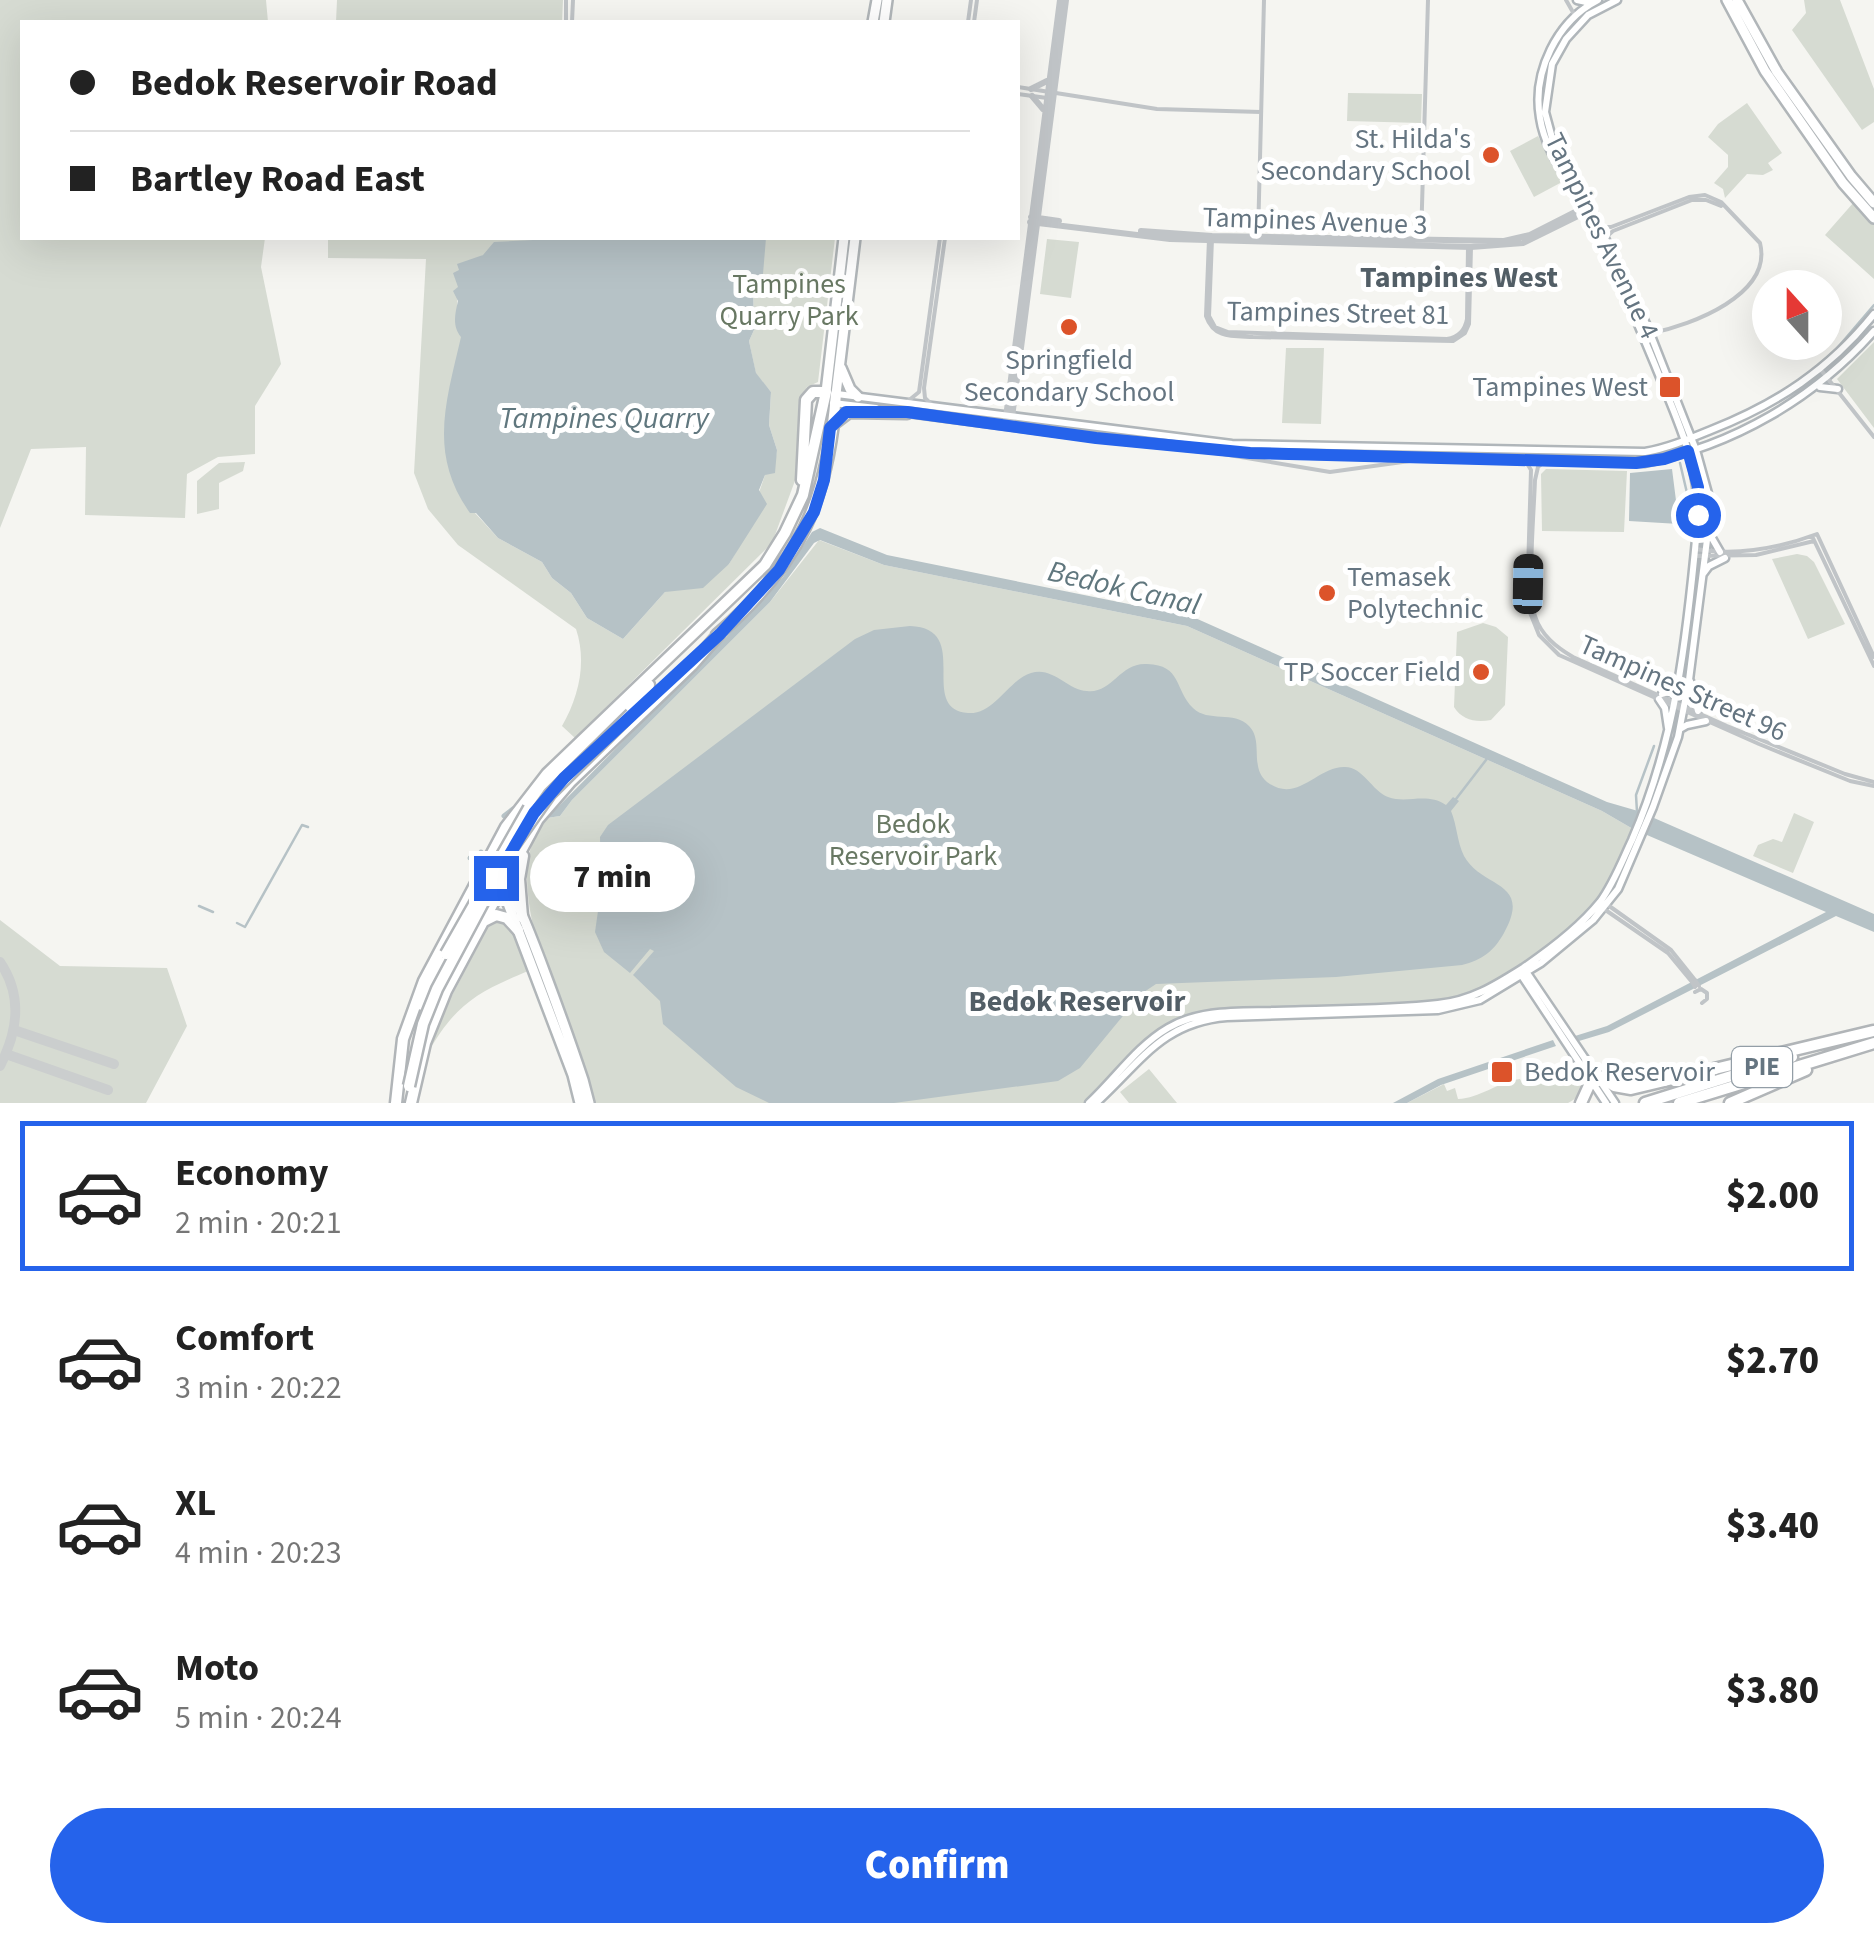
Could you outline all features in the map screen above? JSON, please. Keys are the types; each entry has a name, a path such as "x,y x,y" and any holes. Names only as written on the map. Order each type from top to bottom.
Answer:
{"highway":[{"path":"409,1103 425,1042 446,991 538,819 570,782 680,677 779,570 810,520 824,480 830,398"},
{"path":"396,1103 403,1039 424,982 499,839 547,774 752,579 786,533 803,494 830,398"},
{"path":"409,1103 418,1043 437,990 512,848 534,813 564,778 755,584 782,551 810,498 830,398"},
{"path":"830,428 837,418 849,412 905,408"},
{"path":"399,1067 431,984 516,827 558,774 663,678 720,634"},
{"path":"522,918 519,879 527,840"},
{"path":"481,926 500,915 518,930"},
{"path":"1582,1103 1591,1075 1632,1089 1874,1031"},
{"name":"PIE","path":"1647,1102 1874,1031"},
{"name":"PIE","path":"1679,1103 1874,1043"},
{"path":"1730,1103 1834,1056"},
{"path":"1616,1103 1632,1089"}],"main road":[{"name":"Tampines Avenue 4","path":"1584,12 1618,0"},
{"path":"1727,0 1765,71 1843,183 1874,218"},
{"path":"1737,0 1777,72 1874,203"},
{"path":"1567,25 1572,1 1595,2"},
{"name":"Tampines Avenue 4","path":"1595,2 1567,25 1545,63 1538,108 1547,144 1605,238 1686,424 1688,439"},
{"name":"Tampines Avenue 4","path":"1577,19 1552,64 1545,112 1552,138 1649,336 1688,439"},
{"path":"830,398 844,240"},
{"path":"830,398 840,365 856,240"},
{"path":"830,398 1190,448 1443,450 1548,460 1610,458 1652,451 1762,409 1821,370 1874,314"},
{"path":"1098,434 1232,448 1432,458 1610,458 1644,463 1692,450 1768,417 1816,388 1874,332"},
{"path":"840,365 850,389 858,397"},
{"path":"1816,388 1838,389"},
{"path":"830,398 858,397 905,408 936,407 977,417"},
{"path":"1686,424 1704,433"},
{"path":"1650,806 1689,680 1708,532 1709,497 1688,439"},
{"path":"1698,460 1706,444"},
{"path":"1443,450 1452,458"},
{"path":"1405,1009 1464,1000 1541,964 1580,933 1602,904 1635,841 1679,730 1678,688 1698,493 1692,450"},
{"path":"1701,578 1722,555 1708,532"},
{"path":"1689,680 1698,711"},
{"path":"1669,735 1660,696 1678,688"},
{"path":"1679,730 1686,724 1706,722"},
{"path":"499,839 496,856 502,880 580,1103"},
{"path":"476,882 486,876 502,880 522,918 589,1103"},
{"path":"1093,1103 1158,1042 1195,1023 1227,1017 1462,1006 1509,984 1602,904"},
{"path":"1533,988 1541,964"},
{"path":"1523,972 1606,1103"},
{"path":"1509,984 1533,988"},
{"path":"573,1075 578,1064"},
{"path":"1591,1075 1616,1103"}],"street":[{"path":"1034,220 1044,115 1053,96 1050,77 1063,0"},
{"path":"1008,421 1063,0"},
{"path":"1258,239 1264,0"},
{"path":"1422,243 1428,0"},
{"path":"1572,1 1584,12"},
{"path":"1572,1 1577,19"},
{"path":"1031,93 1050,77"},
{"path":"1020,91 1157,110 1261,112"},
{"path":"1031,93 1040,102 1044,115"},
{"path":"1600,227 1611,227 1696,196 1715,199 1760,243 1762,261 1756,275 1732,302 1649,336"},
{"path":"1605,238 1613,230 1692,200 1725,207"},
{"name":"Tampines Avenue 3","path":"1034,220 1210,239 1470,245 1523,243 1588,208"},
{"name":"Tampines Street 81","path":"1210,239 1206,316 1217,332 1253,337 1448,342 1461,336 1469,324 1470,245"},
{"path":"936,407 925,398 924,388 942,240"},
{"path":"905,408 919,392 942,240"},
{"path":"1821,370 1874,437"},
{"path":"1190,448 1330,472 1432,458"},
{"name":"Tampines Street 96","path":"1519,457 1531,470 1528,605 1539,635 1559,655 1660,696"},
{"name":"Tampines Street 96","path":"1548,460 1538,467 1535,480 1533,605 1543,633 1562,651 1679,705 1706,722 1839,777 1874,784"},
{"path":"1694,552 1756,556 1815,537"},
{"path":"1815,537 1874,657"},
{"path":"1815,537 1874,666"},
{"name":"Tampines Street 96","path":"1679,705 1874,784"},
{"path":"1602,904 1668,953 1697,986"}],"green space":[{"path":"0,0 266,0 268,20 20,20 20,240 265,240 261,267 281,364 255,406 255,454 218,457 187,474 185,518 85,515 86,447 31,449 0,528"},
{"path":"337,0 563,0 562,20 336,20"},
{"path":"1804,0 1840,0 1874,89 1874,122 1862,130 1792,30 1806,13"},
{"path":"1348,93 1422,94 1421,123 1347,121"},
{"path":"1747,103 1782,153 1768,163 1773,170 1763,175 1747,174 1725,198 1723,189 1714,183 1728,167 1728,155 1708,137 1718,124"},
{"path":"1538,136 1562,182 1534,197 1510,151"},
{"path":"1854,202 1874,223 1874,279 1825,235"},
{"path":"1047,239 1079,242 1071,298 1040,294"},
{"name":"Tampines Quarry Park","path":"328,240 562,240 483,255 460,270 457,311 475,513 498,538 542,562 552,578 571,593 587,618 623,639 665,592 729,564 742,542 765,475 775,462 777,450 769,425 771,392 756,374 749,341 754,330 753,286 765,240 835,240 818,382 803,393 796,478 772,543 575,738 562,726 580,679 576,629 458,545 428,509 414,473 426,259 328,258"},
{"path":"1874,342 1874,428 1837,379"},
{"path":"1286,348 1324,348 1321,424 1282,423"},
{"path":"245,462 243,471 219,483 219,509 197,514 197,481 219,463"},
{"path":"1546,469 1627,471 1624,532 1542,531 1541,474"},
{"name":"Bedok Reservoir","path":"819,540 884,565 1187,626 1602,811 1633,829 1608,887 1577,925 1570,927 1550,948 1478,994 1441,1002 1225,1010 1187,1017 1138,1049 1084,1103 592,1103 587,1079 537,942 527,886 533,843 547,818 560,816 770,602"},
{"path":"1797,554 1814,562 1845,624 1808,639 1772,559"},
{"path":"1483,623 1508,637 1505,705 1491,720 1480,721 1465,718 1454,707 1457,632"},
{"path":"1794,813 1814,822 1793,873 1753,856 1758,845 1773,839 1782,842"},
{"path":"0,920 60,966 167,968 187,1026 146,1103 0,1103"},
{"path":"499,920 510,923 528,971 495,986 458,1011 428,1053 447,1005 489,925"},
{"path":"1564,1065 1579,1074 1581,1084 1579,1095 1568,1103 1407,1103 1444,1084 1447,1091 1455,1088 1458,1099 1520,1079 1523,1085 1560,1072"},
{"path":"1149,1069 1177,1103 1129,1103 1120,1092"}],"water":[{"name":"Tampines Quarry","path":"766,240 763,274 753,286 754,330 749,341 756,373 771,392 769,425 777,450 775,473 765,475 759,490 767,504 729,564 703,588 665,592 623,639 587,618 571,593 552,578 542,562 498,538 476,513 470,513 449,470 444,427 461,337 455,324 458,301 453,291 458,287 453,273 459,270 457,264 483,255 494,242"},
{"path":"1672,469 1679,524 1629,521 1630,473"},
{"path":"820,528 887,555 1193,617 1607,802 1638,811 1874,914 1874,932 1836,916 1609,1032 1579,1041 1575,1036 1607,1026 1826,912 1633,829 1602,811 1187,626 884,565 820,540 770,602 560,816 547,818 765,598 812,532"},
{"name":"Bedok Reservoir","path":"910,626 929,630 939,640 946,698 953,708 968,713 986,709 1031,673 1046,673 1080,690 1096,691 1130,668 1158,665 1172,673 1193,708 1249,726 1256,739 1262,776 1278,788 1297,787 1325,772 1345,767 1357,771 1388,797 1432,799 1446,805 1453,797 1459,801 1451,811 1464,856 1472,867 1502,887 1513,903 1504,933 1487,954 1462,965 1336,977 1156,984 1141,994 1080,1068 1058,1081 894,1103 769,1103 736,1087 663,1024 660,1001 633,975 654,951 650,949 630,973 604,952 595,932 601,890 600,837 608,825 855,639 874,630"},
{"path":"1553,1040 1556,1046 1441,1085 1407,1103 1393,1103 1438,1079"}],"waterway":[{"path":"1842,342 1874,305"},
{"path":"1680,463 1687,493 1686,525"},
{"path":"1637,812 1636,795 1654,746"},
{"path":"1456,799 1486,760"},
{"name":"Bedok Canal","path":"504,816 513,809"},
{"path":"237,923 245,927 302,825 308,827"},
{"name":"Bedok Canal","path":"470,858 477,859 481,852"},
{"path":"199,906 213,912"}],"taxiway":[{"path":"0,962 15,1001 14,1027 0,1066"},
{"path":"14,1030 114,1064"},
{"path":"6,1054 108,1090"}],"place":[{"name":"St. Hilda's Secondary School","path":"1491,155"},
{"name":"Springfield Secondary School","path":"1069,327"},
{"name":"Tampines West","path":"1670,387"},
{"name":"Temasek Polytechnic","path":"1327,593"},
{"name":"TP Soccer Field","path":"1481,672"},
{"name":"Bedok Reservoir","path":"1502,1072"}],"district":[{"name":"Tampines West","path":"1459,277"},
{"name":"Bedok Reservoir","path":"1077,1001"}],"route":[{"path":"496,878 534,813 564,778 720,634 779,570 814,512 824,480 830,428 846,412 907,412 1096,438 1250,453 1644,463 1688,451 1698,487 1698,515"}],"park label":[{"name":"Bedok Reservoir Park","path":"913,840"}]}
